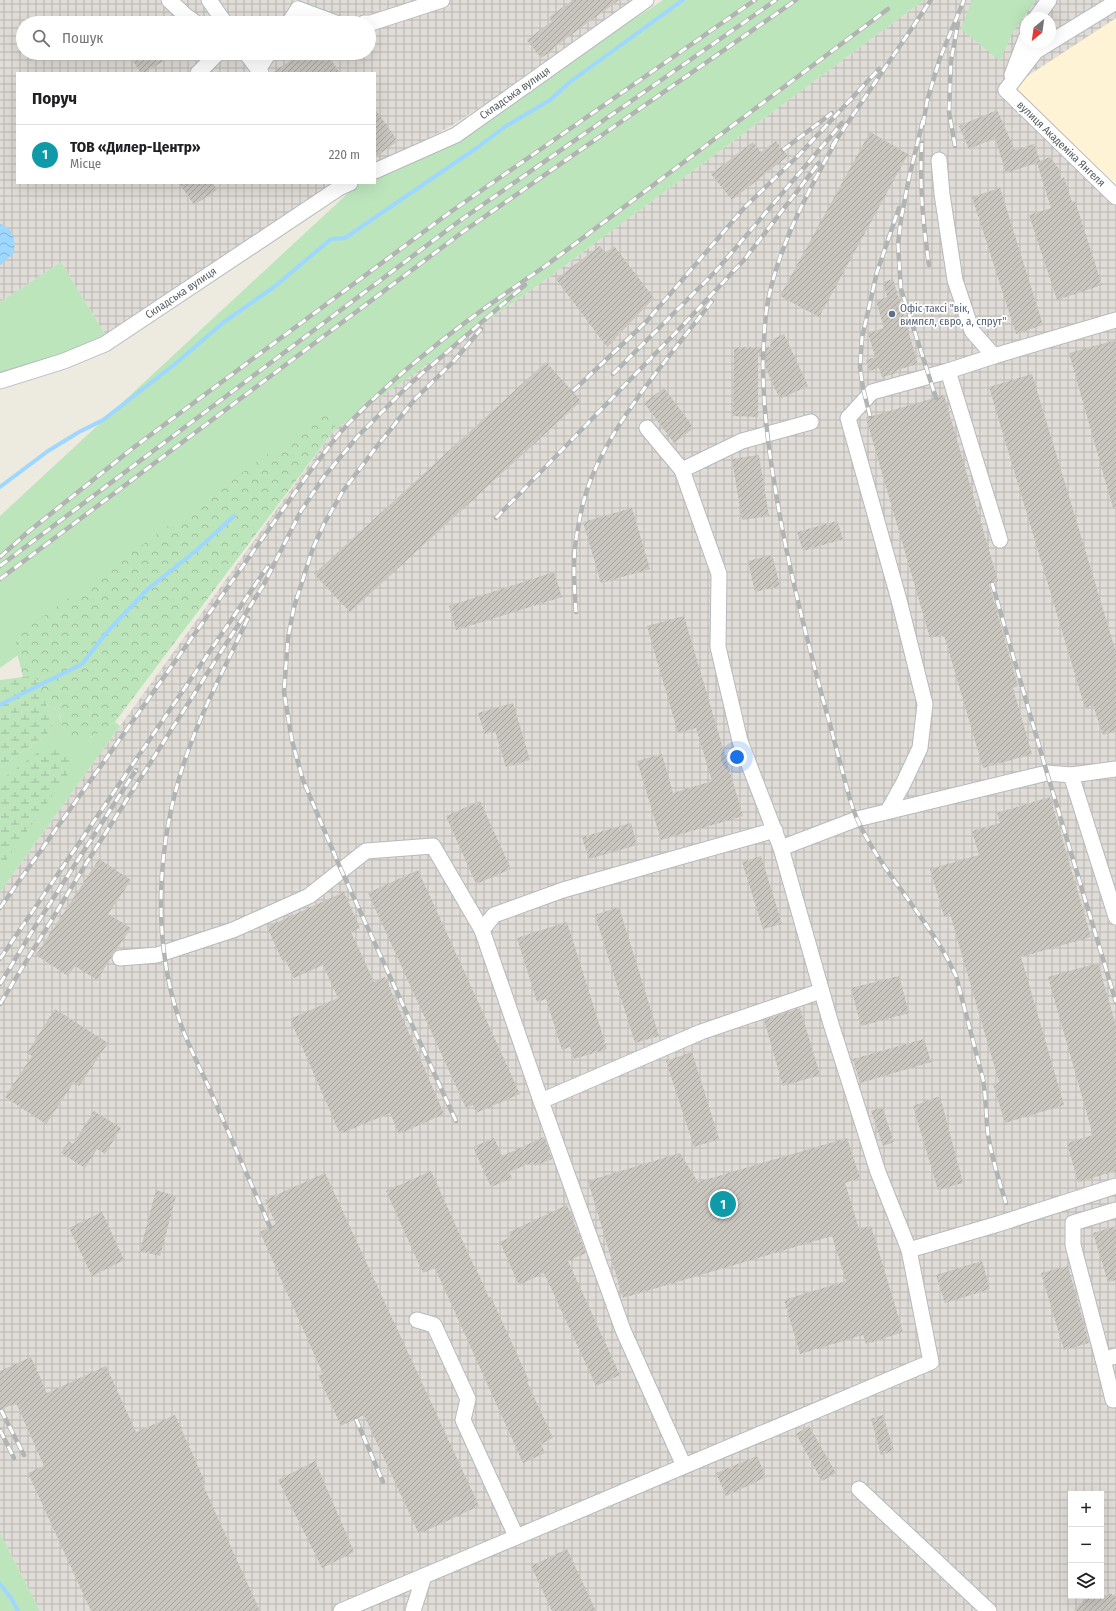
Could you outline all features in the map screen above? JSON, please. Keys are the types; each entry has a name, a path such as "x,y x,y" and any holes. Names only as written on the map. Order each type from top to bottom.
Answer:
{"street":[{"path":"169,0 186,16"},
{"path":"209,0 220,16"},
{"path":"376,21 442,0"},
{"name":"Складська вулиця","path":"376,171 456,135 646,0"},
{"path":"1040,12 1049,0"},
{"path":"1006,90 1036,51 1116,2"},
{"path":"293,16 301,4 323,16"},
{"path":"1006,90 1022,48"},
{"path":"199,72 211,60"},
{"path":"251,60 259,72 265,60"},
{"name":"вулиця Академіка Янгеля","path":"1006,90 1116,197"},
{"path":"939,160 942,194 955,280 972,331 994,356"},
{"name":"Складська вулиця","path":"0,382 64,361 105,344 339,188 348,184"},
{"path":"888,811 920,748 925,704 900,600 848,418 872,392 948,371 1116,320"},
{"path":"948,371 1000,540"},
{"path":"682,470 742,441 811,422"},
{"path":"341,1611 931,1362 909,1250 878,1172 821,991 781,848 740,742 718,647 719,574 682,470 647,428"},
{"path":"781,848 857,819 1047,773 1071,775 1116,769"},
{"path":"1071,775 1116,917"},
{"path":"482,930 494,915 563,890 774,830"},
{"path":"120,958 157,955 233,930 309,896 366,851 432,846 482,930 541,1101 623,1330 684,1466"},
{"path":"541,1101 701,1032 821,991"},
{"path":"909,1250 998,1224 1116,1186"},
{"path":"1113,1400 1110,1358 1073,1245 1073,1223 1116,1210"},
{"path":"417,1320 434,1325 465,1392 468,1399 463,1420 516,1536"},
{"path":"859,1489 989,1611"},
{"path":"413,1611 424,1576"}],"shaded area":[{"path":"0,0 200,0 212,16 16,16 16,60 244,60 253,72 16,72 16,184 333,184 111,335 105,334 61,262 0,302"},
{"path":"218,0 634,0 522,80 451,126 384,162 376,162 376,72 270,72 261,60 376,60 376,16 230,16"},
{"path":"924,0 1116,0 1116,18 1006,90 1116,197 1116,1611 40,1611 0,1533 0,892 334,430 552,275"},
{"path":"1116,18 1116,197 1006,90"}],"green space":[{"path":"663,0 924,0 552,275 0,668 0,516 358,184 376,184 376,173 458,135"},
{"path":"972,0 1036,0 1027,12 1020,12 1020,22 1013,32 1000,61 961,29"},
{"path":"61,262 105,334 83,348 69,354 0,376 0,302"},
{"path":"322,415 331,417 336,421 334,430 115,722 90,737 83,739 70,735 64,729 57,711 49,706 43,698 38,681 35,678 23,677 15,645 20,633"},
{"path":"31,676 36,678 39,682 53,725 48,733 0,768 0,680"},
{"path":"46,704 58,711 64,729 91,737 115,722 120,726 0,892 0,768 48,733 53,725"},
{"path":"51,747 67,754 70,760 71,770 0,869 0,781 42,749"},
{"path":"0,1533 40,1611 0,1611"}],"water":[{"path":"0,225 6,226 12,232 14,240 14,253 0,265"}],"building":[{"path":"573,0 619,0 541,58 527,40 552,21 549,17"},
{"path":"165,60 146,72 140,72 133,61"},
{"path":"292,60 331,60 339,72 274,72"},
{"path":"376,110 398,141 376,156"},
{"path":"997,110 1015,150 1034,144 1040,161 1050,157 1059,169 1061,179 1064,177 1072,202 1075,201 1102,285 1057,300 1029,215 1051,208 1037,163 1006,173 995,138 969,149 959,126"},
{"path":"870,132 908,154 819,317 780,296"},
{"path":"776,141 788,156 732,200 711,174 753,142 761,152"},
{"path":"180,184 214,184 217,190 194,205"},
{"path":"1000,188 1043,325 1016,334 972,197"},
{"path":"600,246 605,253 614,246 654,298 607,347 556,279"},
{"name":"Офіс таксі \"вік, вимпєл, євро, а, спрут\"","path":"893,279 918,364 897,370 897,373 882,377 879,368 869,371 866,360 875,357 868,333 884,328 876,301 887,297 883,282"},
{"path":"784,334 808,386 780,399 758,352 758,417 733,416 734,347 770,347 771,340"},
{"path":"1116,340 1116,508 1113,508 1069,353"},
{"path":"546,362 581,401 350,612 314,574"},
{"path":"1032,374 1116,652 1116,731 1103,735 1093,705 1085,708 989,387"},
{"path":"664,388 694,428 674,443 644,403"},
{"path":"944,395 998,581 989,584 1018,686 1013,688 1032,754 983,768 944,635 930,638 866,418"},
{"path":"759,455 769,516 742,520 732,459"},
{"path":"632,508 650,569 601,583 583,522"},
{"path":"837,521 843,539 803,551 797,532"},
{"path":"772,555 780,586 755,592 748,561"},
{"path":"554,572 562,597 456,630 449,606"},
{"path":"684,616 743,816 661,840 637,761 662,754 673,793 712,781 696,728 678,733 647,626"},
{"path":"513,703 530,760 506,767 495,731 485,734 478,713"},
{"path":"1050,797 1091,937 1021,957 1064,1105 1005,1123 993,1084 999,1082 950,914 944,916 930,869 979,855 972,831 1000,823 997,813"},
{"path":"480,801 511,869 476,884 446,816"},
{"path":"631,823 637,845 589,859 582,837"},
{"path":"761,856 782,924 763,929 742,862"},
{"path":"99,859 131,880 108,914 131,928 112,954 97,980 75,966 68,976 36,955"},
{"path":"418,870 520,1094 476,1113 473,1105 466,1108 368,893"},
{"path":"344,892 360,928 351,932 374,982 385,977 444,1114 399,1134 390,1113 340,1134 290,1019 338,998 323,965 294,978 286,961 283,962 267,927"},
{"path":"619,907 659,1036 635,1043 595,915"},
{"path":"567,922 607,1049 574,1059 570,1047 562,1050 546,999 537,1002 517,938"},
{"path":"1098,963 1116,1026 1116,1171 1078,1182 1067,1143 1093,1135 1048,977"},
{"path":"899,976 909,1013 861,1026 851,988"},
{"path":"800,1008 820,1075 783,1086 764,1020"},
{"path":"55,1009 108,1043 79,1086 74,1082 46,1124 5,1097 32,1056 27,1053"},
{"path":"924,1039 931,1062 860,1083 853,1059"},
{"path":"692,1052 719,1139 694,1147 666,1061"},
{"path":"940,1096 963,1183 938,1190 913,1106"},
{"path":"882,1107 894,1142 883,1146 871,1111"},
{"path":"94,1111 121,1128 105,1154 97,1149 85,1168 61,1153 69,1141 73,1144"},
{"path":"544,1137 552,1159 535,1166 533,1162 509,1172 512,1178 491,1187 473,1147 494,1138 502,1156"},
{"path":"847,1138 860,1178 845,1183 859,1229 871,1226 903,1332 866,1344 863,1335 800,1354 784,1300 846,1281 832,1236 623,1298 588,1181 680,1153 698,1182"},
{"path":"431,1171 489,1298 491,1297 529,1381 527,1382 553,1438 541,1444 545,1453 523,1463 435,1268 423,1273 386,1191"},
{"path":"325,1173 479,1506 419,1534 364,1415 341,1426 318,1375 323,1374 260,1232 276,1224 265,1200"},
{"path":"156,1190 176,1196 160,1256 140,1251"},
{"path":"567,1205 586,1253 568,1261 620,1375 596,1386 544,1273 519,1285 500,1242 511,1237 509,1232"},
{"path":"102,1212 124,1260 92,1276 69,1228"},
{"path":"1116,1226 1116,1280 1108,1282 1093,1233"},
{"path":"982,1261 990,1289 945,1303 936,1275"},
{"path":"1068,1266 1089,1343 1064,1350 1041,1273"},
{"path":"31,1357 47,1393 106,1366 136,1432 175,1415 205,1482 202,1483 260,1611 91,1611 28,1473 44,1466 16,1403 0,1410 0,1371"},
{"path":"883,1415 894,1451 881,1455 871,1419"},
{"path":"809,1426 836,1473 822,1481 796,1434"},
{"path":"757,1456 766,1477 726,1496 716,1473"},
{"path":"315,1461 354,1552 322,1568 278,1480"},
{"path":"567,1549 596,1611 552,1611 531,1566"},
{"path":"1110,1593 1116,1598 1116,1611 1074,1611 1085,1599 1104,1599 1104,1596 1106,1598"}],"waterway":[{"path":"0,487 48,451 79,432 103,420 175,364 224,322 274,287 331,239 345,238 478,147 506,126 550,100 570,82 683,0"},
{"path":"0,705 82,664 107,632 148,589 198,549 234,516"},
{"path":"0,1584 11,1598 18,1611"}],"railway":[{"path":"0,557 28,532 133,448 449,213 755,0"},
{"path":"0,566 458,222 776,0"},
{"path":"0,579 464,231 796,0"},
{"path":"832,146 931,0"},
{"path":"923,125 927,101 940,58 964,0"},
{"path":"0,908 311,470 347,425 393,381 441,341 544,267 888,9"},
{"path":"955,146 949,112 951,61 958,23"},
{"path":"573,391 646,322 745,207 798,156 879,69"},
{"path":"783,150 832,113"},
{"path":"923,120 909,178 901,219 898,245 901,289 936,398"},
{"path":"613,374 716,271 842,123"},
{"path":"836,141 806,197 788,236 774,276 767,304 763,379 766,425 772,472 784,540 796,592 850,801 858,821 881,861 934,936 956,976 983,1079 988,1135 998,1178 1006,1203"},
{"path":"922,143 922,204 929,265"},
{"path":"496,518 744,260 819,163"},
{"path":"870,416 863,388 860,367 862,338 877,272 899,208"},
{"path":"0,1004 89,859 263,586 301,511 323,478 358,436 411,383 525,285"},
{"path":"576,612 574,570 576,538 584,500 594,472 618,427 632,406 712,301"},
{"path":"456,1121 339,865 303,780 292,741 284,692 288,638 294,607 313,548 324,524 343,491 415,399 454,361 481,329"},
{"path":"0,959 268,566"},
{"path":"992,583 1116,1002"},
{"path":"248,618 199,722 176,789 164,855 161,889 162,923 165,957 171,990 180,1022 190,1048 270,1227"},
{"path":"0,984 36,925 136,770"},
{"path":"1,1410 24,1455"},
{"path":"356,1419 383,1482"},
{"path":"0,1430 14,1458"}],"place":[{"name":"Офіс таксі \"вік, вимпєл, євро, а, спрут\"","path":"892,314"},
{"name":"ТОВ «Дилер-Центр»","path":"723,1204"}]}
